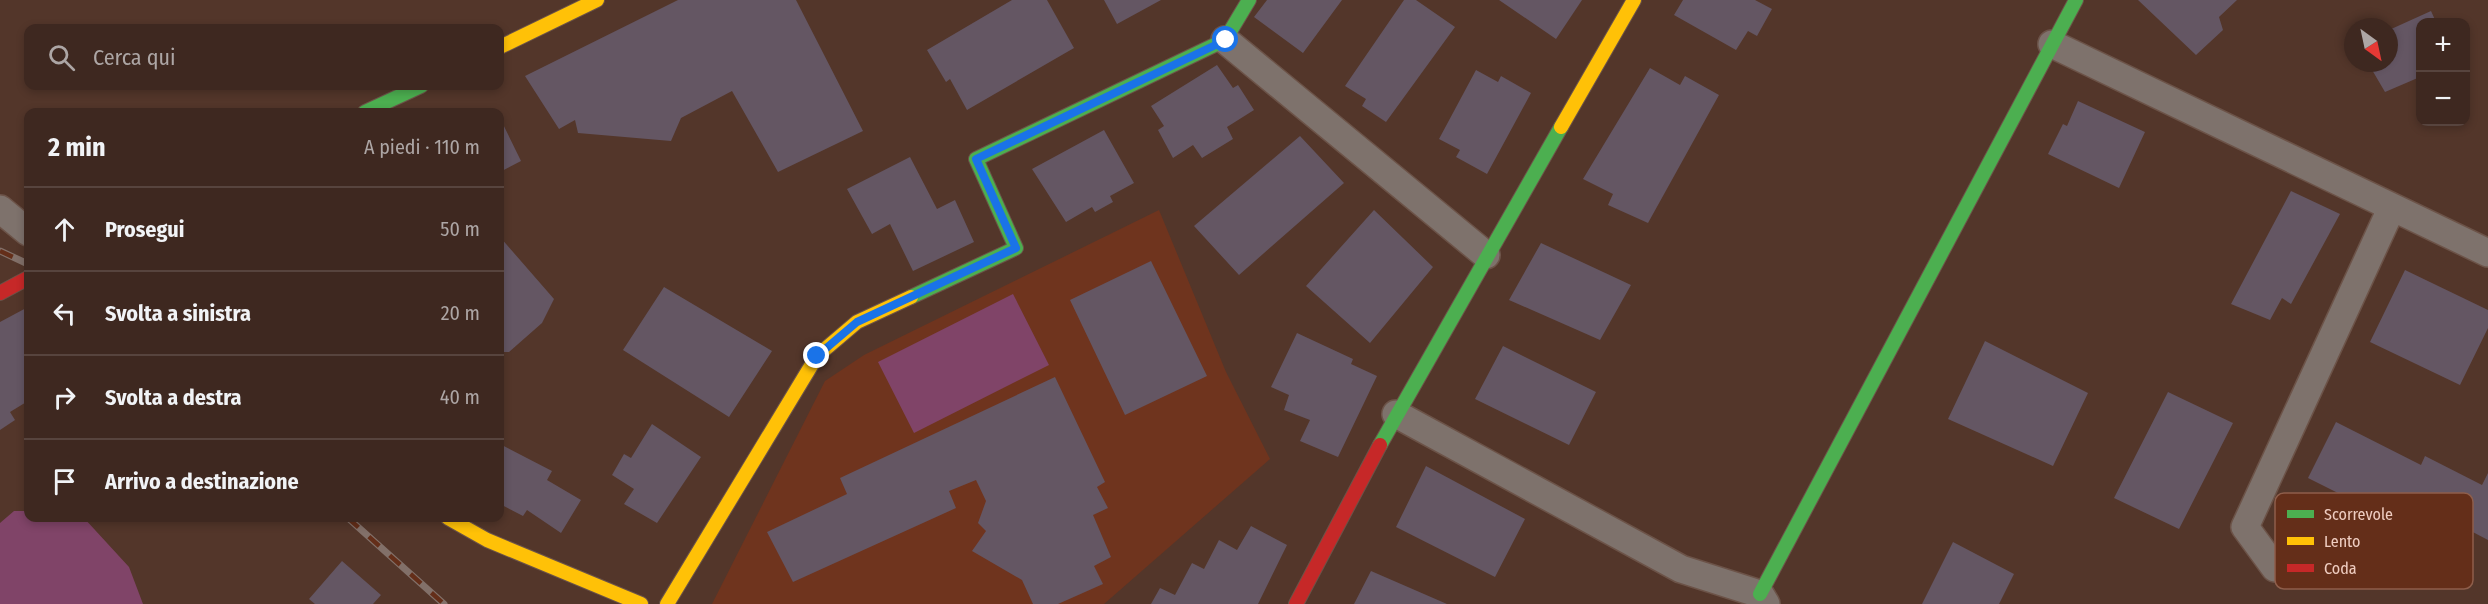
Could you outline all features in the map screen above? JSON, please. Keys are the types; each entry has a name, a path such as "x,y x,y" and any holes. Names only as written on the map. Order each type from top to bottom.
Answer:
{"street":[{"path":"504,45 597,0"},
{"path":"667,604 817,356 857,322 1016,248 976,159 1226,40 1249,0"},
{"path":"1296,604 1396,414 1634,0"},
{"path":"1396,414 1681,569 1763,599 2076,0"},
{"path":"1226,40 1486,255"},
{"path":"2052,44 2488,253"},
{"path":"374,108 412,90"},
{"path":"2275,568 2245,527 2392,207"},
{"path":"0,209 24,229"},
{"path":"0,293 24,280"},
{"path":"455,522 487,540 641,604"}],"shaded area":[{"path":"1159,210 1226,372 1270,459 1104,604 712,604 825,381 864,355"},
{"path":"1013,294 1049,365 914,433 878,362"},
{"path":"14,511 24,511 24,522 88,522 129,567 143,604 0,604 0,523"}],"building":[{"path":"678,0 796,0 863,131 778,172 732,91 681,118 671,141 578,133 575,120 559,129 525,76"},
{"path":"1012,0 1047,0 1074,48 967,110 950,79 946,82 927,50"},
{"path":"1104,0 1161,0 1117,24"},
{"path":"1267,0 1342,0 1303,53 1254,17"},
{"path":"1404,0 1416,0 1455,27 1386,122 1362,106 1366,99 1345,86"},
{"path":"1499,0 1582,0 1556,39"},
{"path":"1683,0 1755,0 1772,9 1757,36 1748,31 1736,50 1674,15"},
{"path":"2138,0 2237,0 2219,17 2223,30 2196,55"},
{"path":"2431,11 2434,18 2416,18 2416,79 2385,92 2373,72 2398,72 2398,26"},
{"path":"1217,65 1233,88 1238,85 1254,110 1227,127 1233,139 1202,158 1193,145 1173,158 1158,130 1164,126 1151,106"},
{"path":"1650,68 1680,85 1685,76 1719,95 1648,223 1608,205 1613,194 1583,179"},
{"path":"1476,70 1498,82 1501,76 1531,93 1487,174 1456,157 1460,150 1439,139"},
{"path":"2078,101 2145,132 2119,188 2048,154 2063,124 2067,126"},
{"path":"504,126 521,161 504,170"},
{"path":"1104,130 1134,183 1110,196 1113,202 1095,212 1092,207 1066,222 1032,169"},
{"path":"1300,136 1344,183 1239,275 1194,226"},
{"path":"910,157 937,209 955,200 974,242 913,271 890,224 872,234 847,189"},
{"path":"2291,191 2340,214 2291,304 2282,298 2270,320 2231,304"},
{"path":"1374,210 1433,267 1370,343 1306,286"},
{"path":"504,242 554,299 542,323 509,352 504,352"},
{"path":"1541,243 1631,285 1600,340 1509,300"},
{"path":"1151,261 1207,376 1125,415 1070,300"},
{"path":"2405,270 2488,310 2488,328 2460,385 2370,342"},
{"path":"664,287 772,351 729,417 623,350"},
{"path":"24,309 24,403 10,412 15,420 0,430 0,322"},
{"path":"1297,333 1353,359 1351,364 1377,376 1338,457 1300,441 1310,420 1284,410 1289,395 1271,387"},
{"path":"1985,341 2088,393 2053,466 1948,419"},
{"path":"1503,346 1596,392 1569,445 1475,399"},
{"path":"1055,377 1105,482 1097,487 1108,508 1093,515 1111,557 1094,566 1103,584 1058,604 1033,604 1022,580 972,551 986,531 978,523 986,501 976,480 949,491 956,508 793,582 767,532 847,494 840,478"},
{"path":"2168,392 2233,423 2179,529 2114,498"},
{"path":"2336,422 2421,465 2425,456 2482,485 2488,473 2488,540 2473,532 2473,493 2338,493 2308,478"},
{"path":"652,424 701,457 657,523 624,504 634,489 612,475 624,454 631,458"},
{"path":"504,446 552,471 547,480 581,500 561,533 527,510 523,516 504,506"},
{"path":"1426,466 1525,519 1495,577 1396,527"},
{"path":"1251,526 1287,545 1258,604 1151,604 1160,588 1175,595 1192,563 1204,569 1219,540 1237,550"},
{"path":"1953,542 2014,574 1999,604 1922,604"},
{"path":"342,561 381,595 373,604 315,604 309,599"},
{"path":"1371,571 1447,604 1354,604"}],"railway":[{"path":"0,251 24,262"},
{"path":"352,522 444,604"}],"traffic: fast":[{"path":"911,297 1016,248 976,159 1225,40 1249,0"},
{"path":"1760,594 2076,0"},
{"path":"374,108 412,90"},
{"path":"1380,445 1561,127"}],"traffic: slow":[{"path":"504,45 597,0"},
{"path":"1561,127 1634,0"},
{"path":"667,604 817,356 857,322 911,297"},
{"path":"455,522 487,540 641,604"}],"traffic: jam":[{"path":"0,293 24,280"},
{"path":"1296,604 1380,445"}],"route":[{"path":"817,356 857,322 1016,248 976,159 1226,40"}]}
